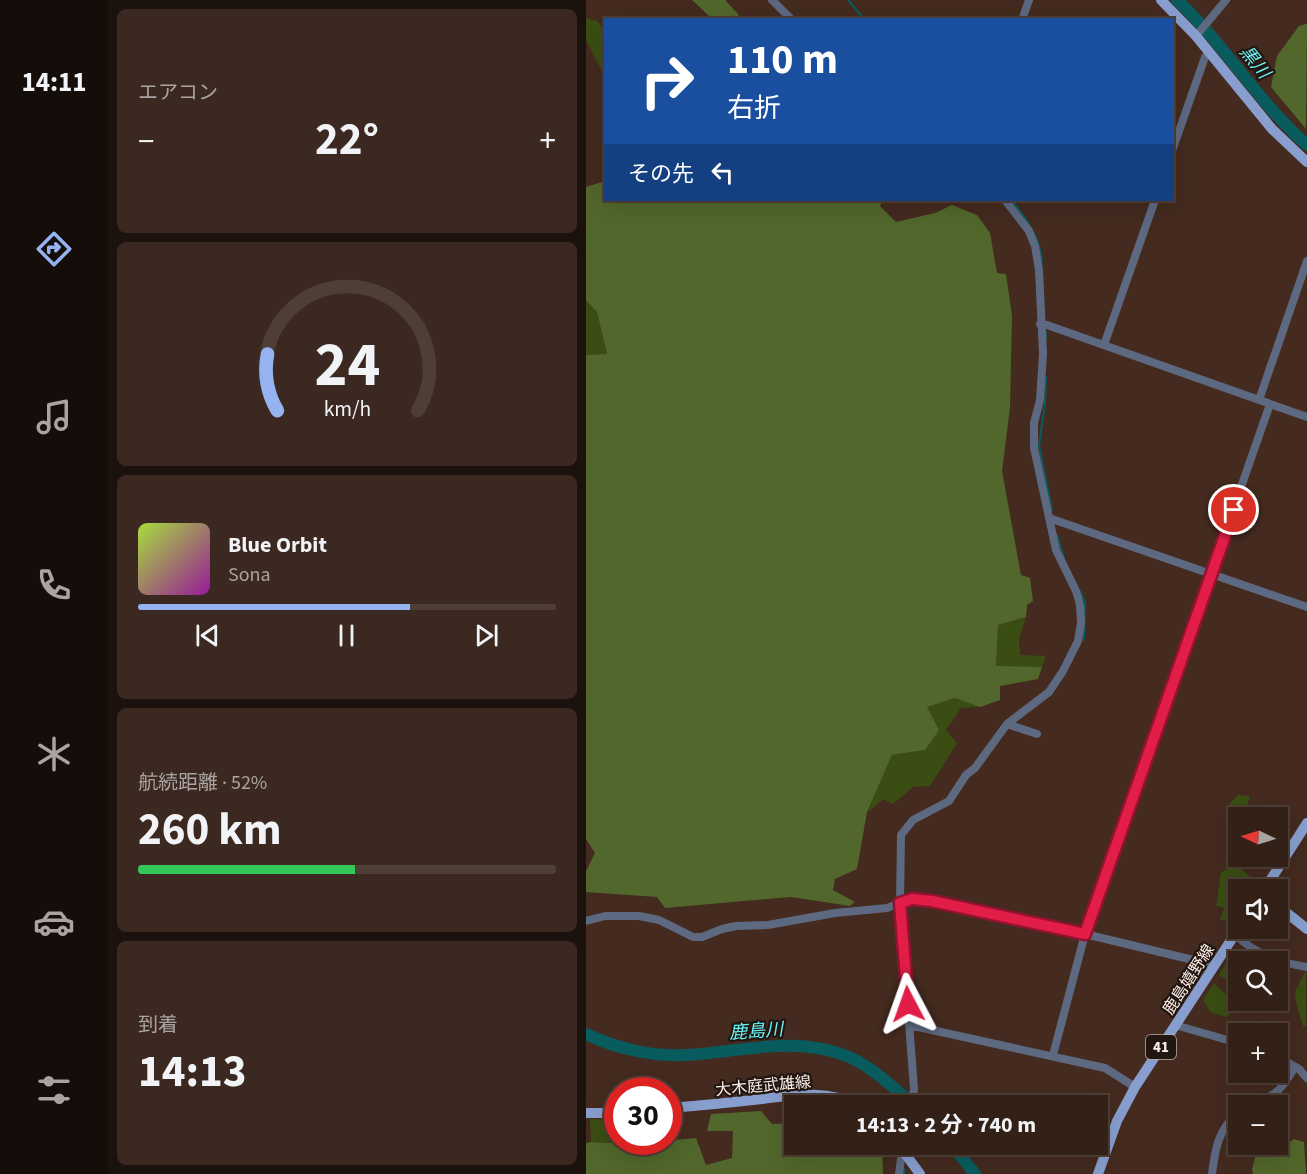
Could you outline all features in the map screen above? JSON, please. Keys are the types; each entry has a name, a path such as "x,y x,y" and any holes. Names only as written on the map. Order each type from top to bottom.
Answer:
{"main road":[{"path":"1161,0 1196,36 1272,129 1306,162"},
{"path":"1271,879 1306,823"},
{"path":"1288,914 1306,929"},
{"name":"鹿島嬉野線","path":"1098,1174 1117,1121 1135,1087 1232,939"},
{"name":"大木庭武雄線","path":"794,1095 830,1095"},
{"name":"大木庭武雄線","path":"682,1107 784,1096"},
{"path":"586,1113 604,1113"},
{"path":"905,1155 920,1174"}],"street":[{"path":"772,0 790,18"},
{"path":"1023,18 1029,0"},
{"path":"1196,36 1226,0"},
{"path":"1174,145 1205,57 1210,53"},
{"path":"913,1095 900,903 901,835 913,820 949,801 966,775 975,768 1007,724 1049,692 1078,641 1080,605 1076,591 1056,550 1034,448 1034,423 1040,400 1043,354 1039,270 1035,246 1029,231 1006,201"},
{"path":"1104,345 1155,201"},
{"path":"1259,400 1306,261"},
{"path":"1040,324 1306,417"},
{"path":"1053,1055 1085,934 1270,404"},
{"path":"1049,519 1306,607"},
{"path":"1007,724 1037,734"},
{"path":"586,921 606,916 639,916 658,920 693,937 702,937 736,926 768,925 835,913 887,908 912,899 932,901 1085,934 1214,965"},
{"path":"1241,939 1244,944 1262,954 1287,964 1306,967"},
{"path":"909,1025 1105,1068 1135,1087"},
{"path":"1175,1025 1228,1040"},
{"path":"1288,1063 1299,1068 1306,1078"},
{"path":"1274,1095 1295,1067"},
{"path":"1212,1174 1216,1143 1228,1125"},
{"path":"899,1174 900,1155"}],"green space":[{"path":"692,0 725,0 739,18 710,18"},
{"path":"586,18 597,21 604,29 604,75 586,40"},
{"path":"1307,24 1306,129 1271,87 1277,56 1299,26"},
{"path":"604,181 604,201 882,201 880,206 896,222 935,213 952,205 977,215 990,233 997,273 1006,274 1012,316 1010,408 1002,471 1021,575 1030,578 1033,601 1027,605 1026,617 998,625 996,666 1042,667 1038,679 1000,686 1000,700 980,707 955,698 927,707 939,730 925,750 892,755 867,812 857,869 835,879 833,890 855,902 850,906 791,897 665,908 657,897 586,892 586,871 595,853 586,839 586,355 607,354 597,312 586,300 586,187"},
{"path":"586,300 597,312 607,354 586,355"},
{"path":"1026,617 1019,639 1020,655 1046,656 1042,667 996,667 998,625"},
{"path":"955,698 980,707 961,708 946,730 957,743 930,786 913,787 893,804 884,799 867,812 892,755 925,750 927,707"},
{"path":"1238,795 1250,796 1246,807 1229,807"},
{"path":"1233,867 1241,867 1253,879 1228,879 1228,921 1220,920 1224,908 1216,906 1221,872"},
{"path":"1227,962 1228,981 1219,975"},
{"path":"1306,970 1306,1026 1303,1026 1295,992"},
{"path":"1214,983 1228,996 1228,1011 1232,1011 1227,1017 1210,1012 1203,999"},
{"path":"761,1111 772,1124 784,1123 784,1155 882,1155 883,1174 586,1174 586,1143 591,1142 604,1143 604,1155 682,1155 682,1139 696,1138 706,1165 732,1158 733,1131 707,1131 711,1114"},
{"path":"590,1119 604,1120 604,1143 591,1142"},
{"path":"1294,1139 1304,1142 1306,1174 1253,1174 1256,1155 1288,1155 1288,1143"}],"waterway":[{"path":"848,0 863,18"},
{"name":"黒川","path":"1177,0 1211,36 1273,111 1307,145"},
{"path":"1013,201 1035,236 1042,262"},
{"path":"1046,332 1046,338"},
{"path":"1046,377 1039,446 1052,510"},
{"path":"1057,535 1064,558"},
{"path":"1080,591 1085,602 1084,640"},
{"name":"鹿島川","path":"586,1034 622,1047 660,1055 704,1054 784,1046 824,1049 854,1059 902,1095"},
{"name":"鹿島川","path":"960,1155 975,1174"},
{"path":"904,1169 904,1174"}],"route":[{"path":"908,1004 900,903 912,899 932,901 1085,934 1234,510"}]}
